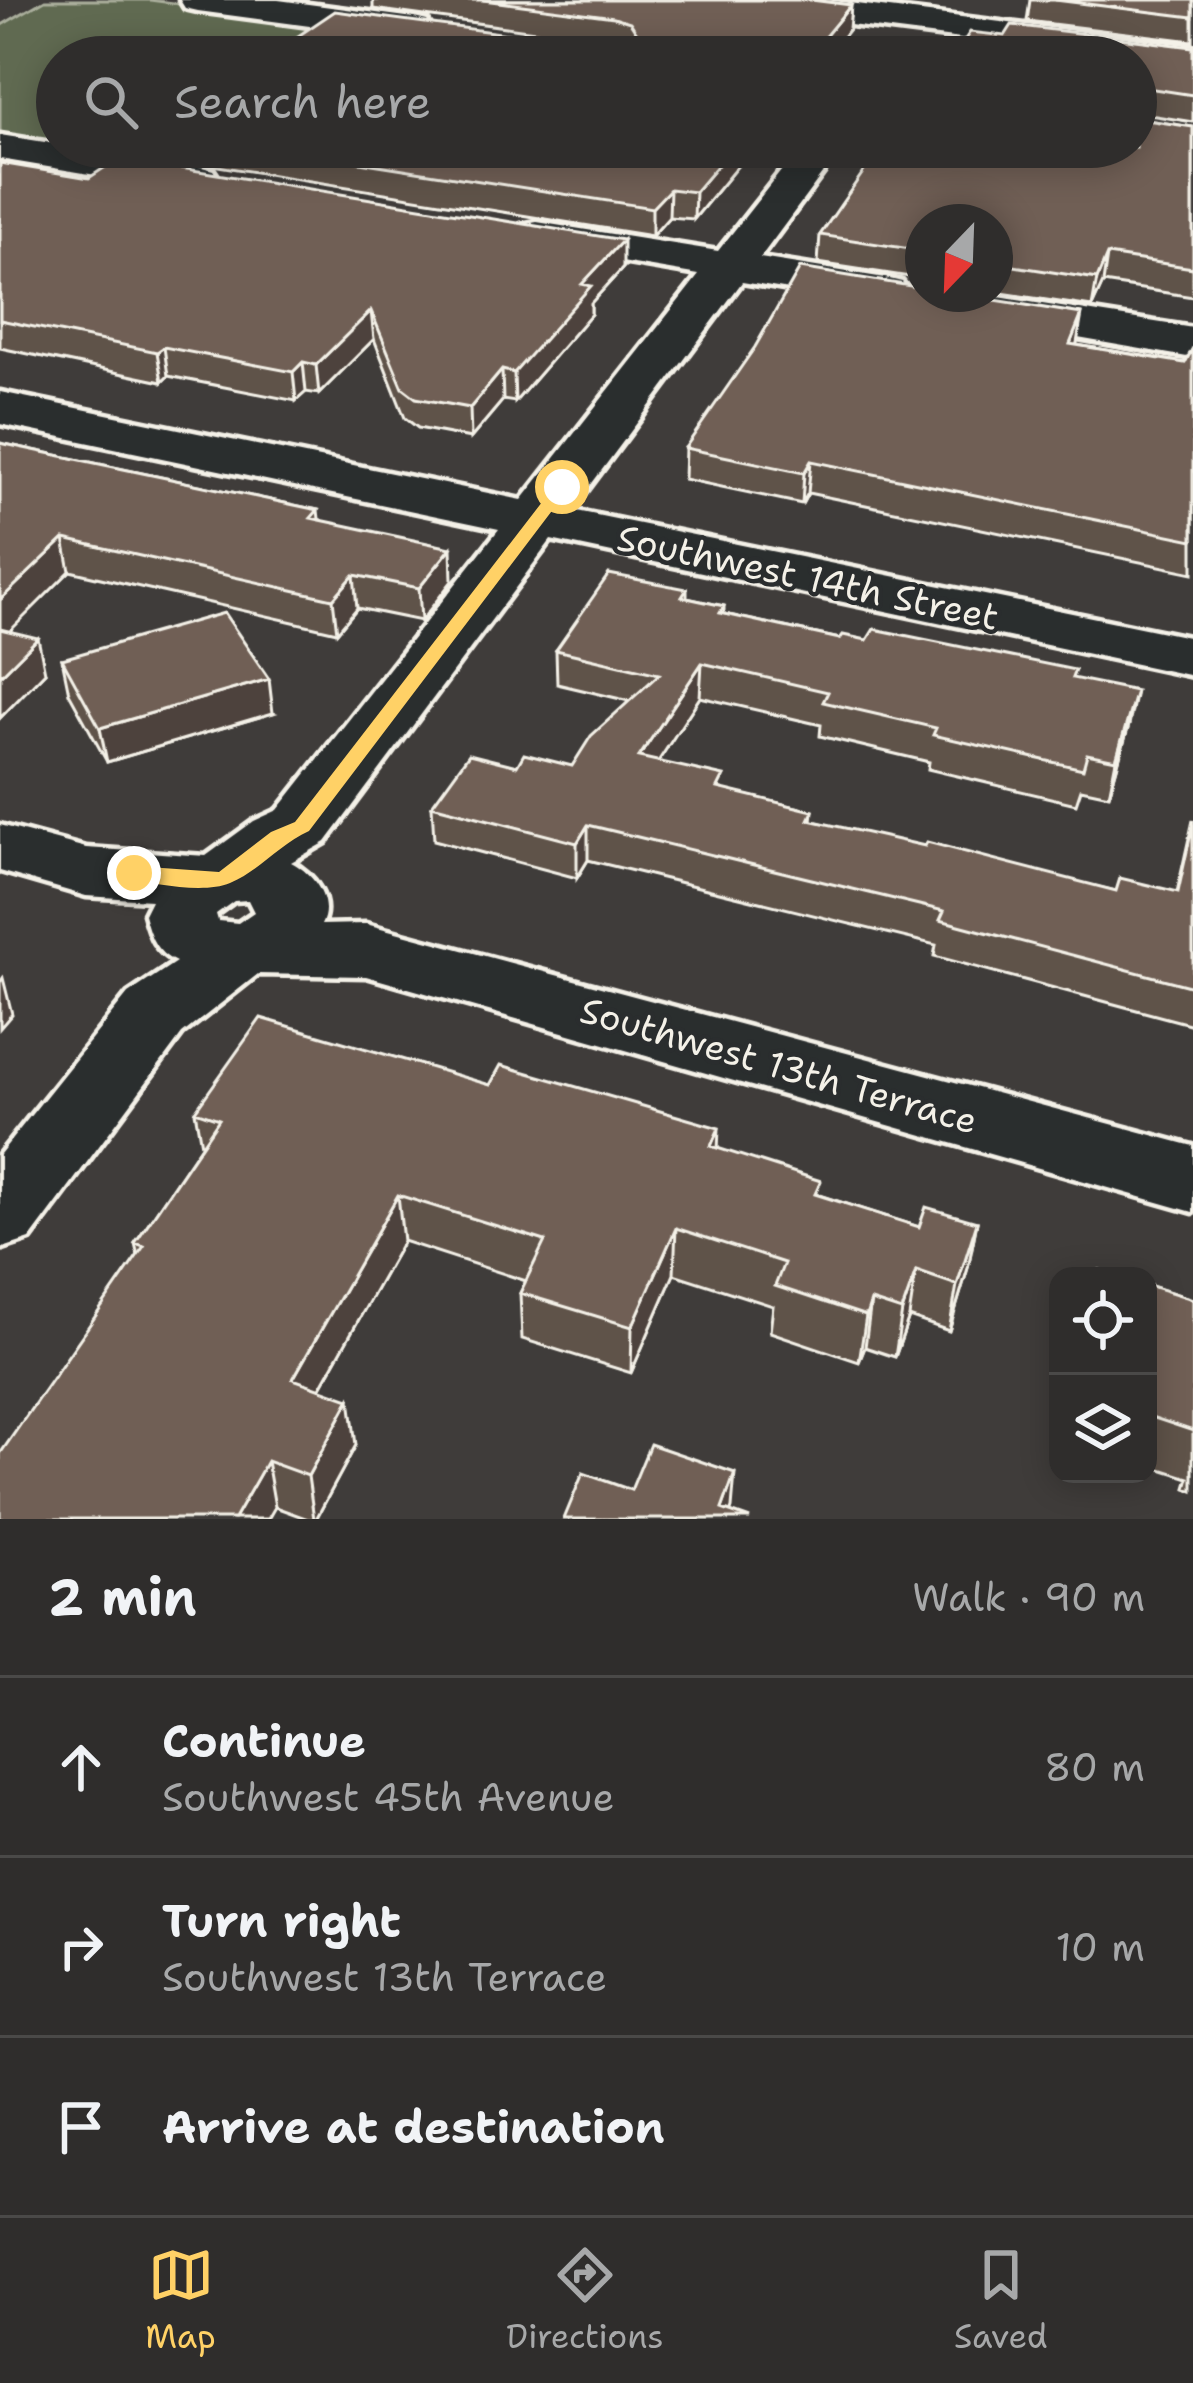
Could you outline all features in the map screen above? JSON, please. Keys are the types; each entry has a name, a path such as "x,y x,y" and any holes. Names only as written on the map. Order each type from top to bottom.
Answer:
{"street":[{"path":"198,0 451,34"},
{"path":"740,0 1025,36"},
{"path":"916,36 956,17 974,0"},
{"path":"1157,52 1193,57"},
{"path":"0,147 36,153"},
{"path":"129,168 245,187"},
{"path":"0,1215 155,1014 184,997 234,915 305,846 302,826 805,168"},
{"path":"504,230 1193,343"},
{"name":"Southwest 14th Street","path":"0,408 1193,657"},
{"name":"Southwest 13th Terrace","path":"0,848 234,915 298,952 366,950 1193,1179"}],"green space":[{"path":"45,0 150,0 327,24 310,36 36,36 36,141 0,135 0,26"}],"building":[{"path":"483,0 811,0 851,5 825,36 633,36 637,33 630,22"},
{"path":"1055,0 1193,0 1193,17"},
{"path":"335,11 523,36 298,36"},
{"path":"1012,25 1102,36 1005,36"},
{"path":"1157,43 1193,47 1193,95 1157,89"},
{"path":"1157,122 1193,127 1193,268 1107,255 1097,279 1013,266 1013,204 905,204 905,248 820,235 866,168 1157,168"},
{"path":"0,163 89,178 104,168 180,168 623,240 582,284 591,286 514,373 502,370 470,408 416,398 403,388 371,311 316,365 303,362 293,372 164,347 157,352 0,320"},
{"path":"398,168 715,168 695,192 670,189 652,208"},
{"path":"800,268 905,285 905,312 1013,312 1013,303 1082,314 1070,344 1185,363 1193,348 1193,540 811,461 804,473 685,448 755,347"},
{"path":"0,443 318,510 311,518 451,548 419,588 354,575 333,599 64,539 0,600"},
{"path":"609,574 687,589 682,597 724,606 720,613 840,639 843,635 867,640 874,629 1075,670 1072,678 1136,691 1116,760 1087,754 1083,769 933,735 936,728 823,702 828,692 702,663 639,757 724,776 718,788 813,811 809,820 925,846 927,842 1116,891 1120,878 1178,892 1193,824 1193,987 940,920 944,911 588,825 577,843 432,805 469,754 517,766 524,754 572,766 591,736 659,674 556,650"},
{"path":"224,613 269,679 100,728 62,659"},
{"path":"0,629 38,638 0,676"},
{"path":"261,1018 490,1085 501,1065 719,1128 711,1146 821,1181 815,1194 919,1227 926,1207 977,1222 957,1285 916,1271 902,1311 871,1301 866,1316 775,1286 784,1263 676,1228 632,1327 520,1293 545,1241 398,1195 293,1379 350,1399 308,1476 267,1461 234,1519 0,1519 0,1454 144,1246 135,1243 219,1119 195,1111"},
{"path":"1157,1288 1193,1299 1193,1431 1157,1419"},
{"path":"650,1444 735,1473 722,1509 750,1519 564,1519 583,1473 631,1490"}],"route":[{"path":"134,873 226,877 278,837 302,826 562,487"}]}
